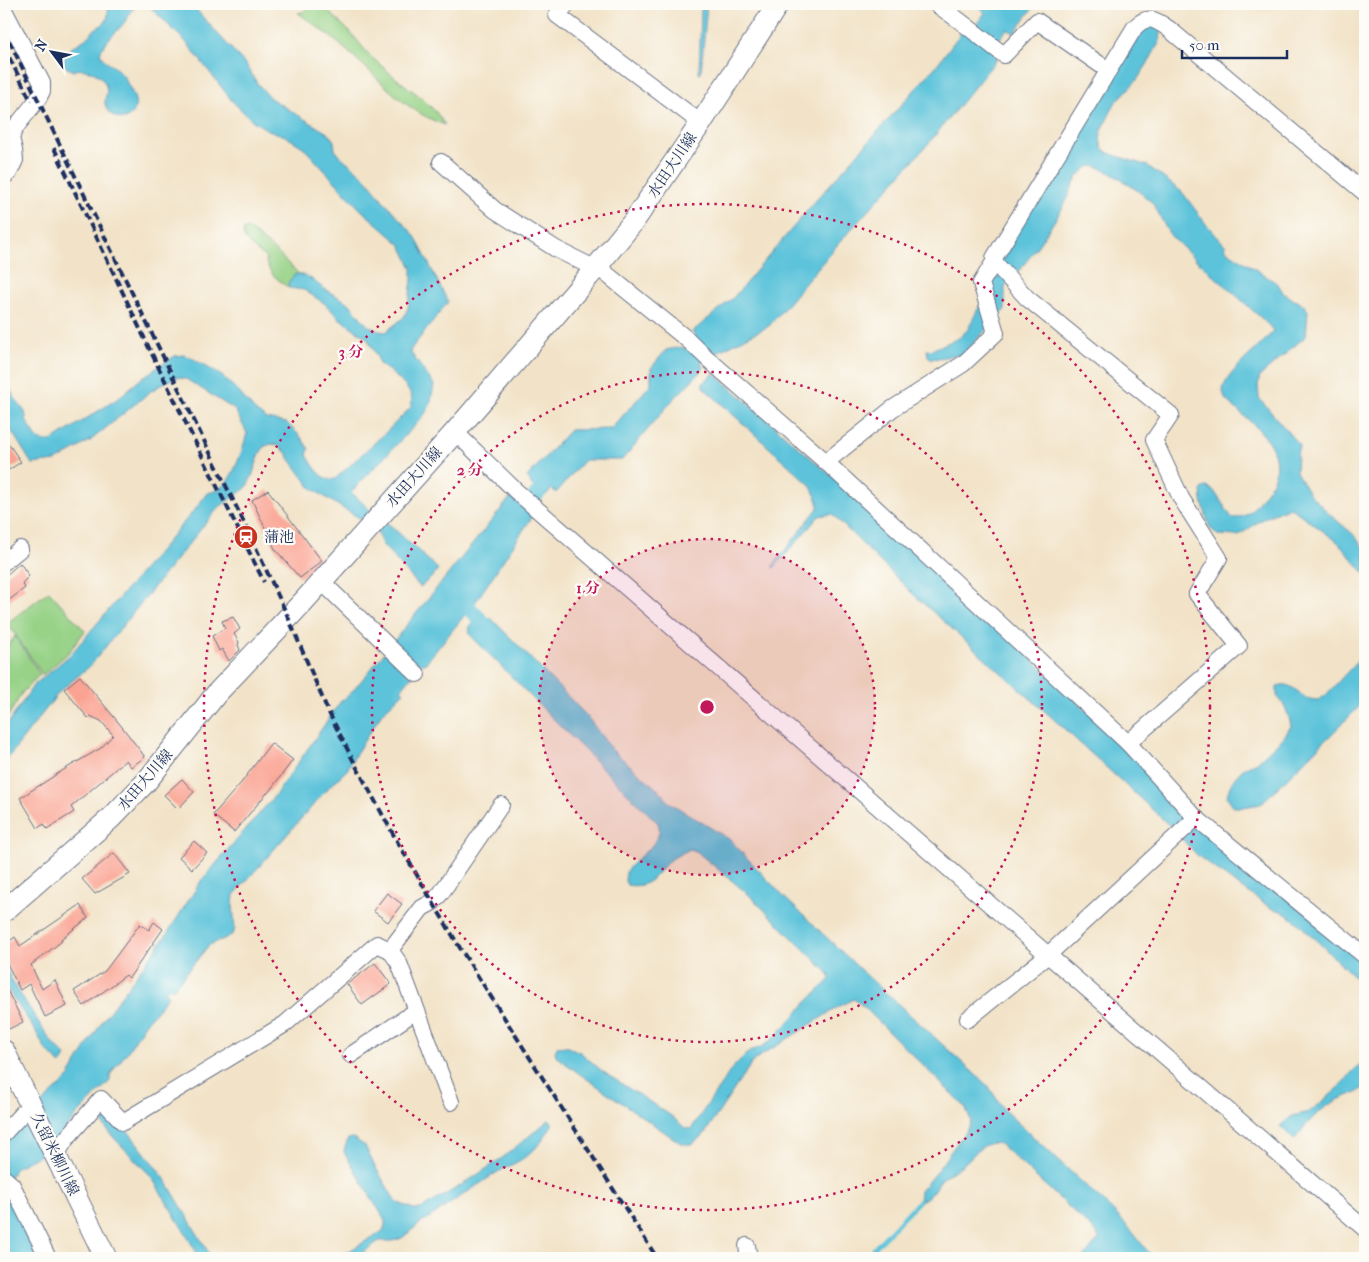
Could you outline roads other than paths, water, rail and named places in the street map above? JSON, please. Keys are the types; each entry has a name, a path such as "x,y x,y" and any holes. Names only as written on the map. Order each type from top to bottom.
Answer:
{"main road":[{"name":"水田大川線","path":"4,911 111,818 146,782 218,692 455,432 596,267 634,222 778,4"},
{"name":"久留米柳川線","path":"4,1051 106,1258"}],"street":[{"path":"567,4 557,15 701,123"},
{"path":"936,4 1004,55 1037,21 1108,70"},
{"path":"4,10 42,83 42,91 15,128 11,138 14,160 9,174 4,176"},
{"path":"826,462 892,409 963,364 996,333 981,283 994,262 994,258 1108,70 1141,21 1150,19 1158,21 1169,29 1365,193"},
{"path":"441,162 494,210 556,249 590,266 596,267 688,340 826,462 1128,743 1196,818 1365,956"},
{"path":"994,262 1027,298 1171,415 1154,440 1181,498 1218,558 1197,594 1239,646 1128,743"},
{"path":"455,432 548,520 1365,1229"},
{"path":"4,562 20,549"},
{"path":"321,581 416,674"},
{"path":"390,950 422,908 433,902 441,894 501,806"},
{"path":"968,1019 1048,955 1196,818"},
{"path":"54,1151 102,1099 123,1122 285,1024 377,944 390,950 399,963 451,1102"},
{"path":"351,1055 416,1011"},
{"path":"4,1133 32,1106"},
{"path":"6,1180 12,1185 48,1258"}],"water":[{"path":"110,4 143,4 131,11 125,22 105,44 100,53 107,62 123,75 135,99 136,104 133,112 125,119 115,117 107,110 105,103 107,88 101,78 87,70 73,71 64,66 64,59 68,51 106,21"},
{"path":"147,4 191,4 246,65 257,83 270,98 329,134 334,141 335,150 340,156 363,175 415,236 448,302 411,349 411,353 434,385 430,405 423,417 351,492 438,569 420,587 382,544 379,534 363,520 311,488 288,454 277,445 265,446 260,453 246,488 218,508 90,666 60,691 4,763 4,730 33,686 70,655 207,493 213,492 226,483 238,462 247,433 235,410 186,379 177,377 151,391 90,441 56,461 32,464 4,419 4,379 25,412 27,422 37,438 45,442 53,440 117,399 143,377 175,356 184,355 222,376 255,411 266,419 287,423 300,436 309,449 307,455 315,468 322,476 331,479 335,479 411,407 412,401 409,391 397,378 379,364 377,356 367,338 339,318 324,303 304,290 289,288 288,283 294,275 299,274 310,278 324,289 349,303 367,325 386,332 404,317 408,308 412,268 401,245 361,210 303,147 253,121 233,102 186,42"},
{"path":"702,4 707,4 701,73 699,74 701,11"},
{"path":"982,4 1036,4 1014,33 1007,29 992,49 997,59 928,144 838,244 769,326 715,353 711,350 701,363 703,366 701,371 671,402 622,460 584,460 556,493 552,489 545,496 530,483 527,477 570,430 611,429 651,384 651,368 666,350 681,347 685,349 696,337 692,332 734,297 812,205 936,66 963,30 970,32 985,13 979,7"},
{"path":"1149,16 1163,16 1160,41 1137,80 1115,103 1102,130 1100,139 1102,148 1108,153 1148,166 1182,192 1206,224 1225,245 1226,250 1278,284 1284,294 1305,306 1308,311 1306,336 1260,376 1258,385 1259,398 1298,444 1296,472 1309,493 1328,513 1353,534 1365,549 1365,574 1338,542 1290,507 1264,518 1238,536 1217,535 1209,526 1202,501 1201,491 1203,488 1207,487 1214,491 1232,518 1237,518 1245,515 1254,507 1274,477 1276,461 1268,440 1225,399 1223,391 1230,376 1273,331 1172,237 1156,208 1149,200 1124,182 1098,167 1091,166 1081,173 1050,228 1029,259 1005,287 1005,310 962,355 942,358 930,358 928,356 927,350 959,338 968,329 983,299 993,271 1048,181 1076,140"},
{"path":"714,373 886,524 1185,802 1365,959 1365,987 1296,921 1281,911 1271,908 1197,855 1169,825 914,595 832,514 819,516 774,568 772,567 818,508 818,501 810,485 703,387 703,383"},
{"path":"510,498 515,499 532,517 477,600 425,664 422,663 401,690 404,692 382,713 347,770 329,787 234,895 235,929 233,934 209,945 173,989 170,987 165,992 168,996 145,1024 112,1072 110,1081 42,1154 17,1167 4,1185 4,1141 9,1134 71,1076 70,1074 103,1020 165,937 201,881 277,793 341,701 348,696 367,674"},
{"path":"483,616 491,618 586,715 612,750 663,794 667,801 729,839 784,897 989,1087 1004,1110 1111,1209 1153,1258 1083,1258 1099,1239 1097,1233 1000,1144 994,1143 983,1146 961,1166 944,1177 927,1197 919,1201 920,1191 970,1125 971,1120 965,1107 854,999 760,1056 751,1064 703,1136 692,1144 682,1144 557,1057 555,1052 557,1047 566,1046 580,1052 602,1071 670,1115 685,1128 691,1129 733,1067 745,1055 762,1047 775,1037 830,979 829,974 748,894 696,851 690,849 669,861 646,883 635,886 627,885 625,881 626,872 658,837 658,823 470,635 471,625"},
{"path":"1365,653 1365,701 1261,804 1234,807 1227,797 1233,780 1245,767 1256,763 1284,737 1291,726 1286,710 1277,696 1277,686 1288,685 1304,697 1318,700 1325,696"},
{"path":"4,964 13,983 51,1041 66,1056 61,1065 45,1049 38,1035 4,984"},
{"path":"1365,1061 1365,1087 1322,1110 1294,1140 1280,1126 1292,1116 1309,1112 1321,1103"},
{"path":"107,1104 165,1179 213,1258 200,1258 151,1176 105,1127 97,1114"},
{"path":"549,1120 552,1122 552,1125 542,1141 531,1153 496,1173 418,1225 402,1238 393,1241 379,1241 355,1258 337,1258 383,1231 385,1225 385,1220 345,1154 344,1150 348,1139 353,1138 365,1146 396,1202 416,1210 423,1208 468,1181 502,1158"},
{"path":"4,1186 42,1258 4,1258"}],"waterway":[{"path":"522,513 551,476"},
{"path":"456,594 493,633"},
{"path":"865,1258 919,1201"}],"railway":[{"path":"4,30 250,535 288,617 328,711 356,766 398,843 460,948 657,1258"},
{"path":"4,47 31,101"},
{"path":"54,148 151,352 264,582"}],"place":[{"name":"蒲池","path":"246,537"}]}
